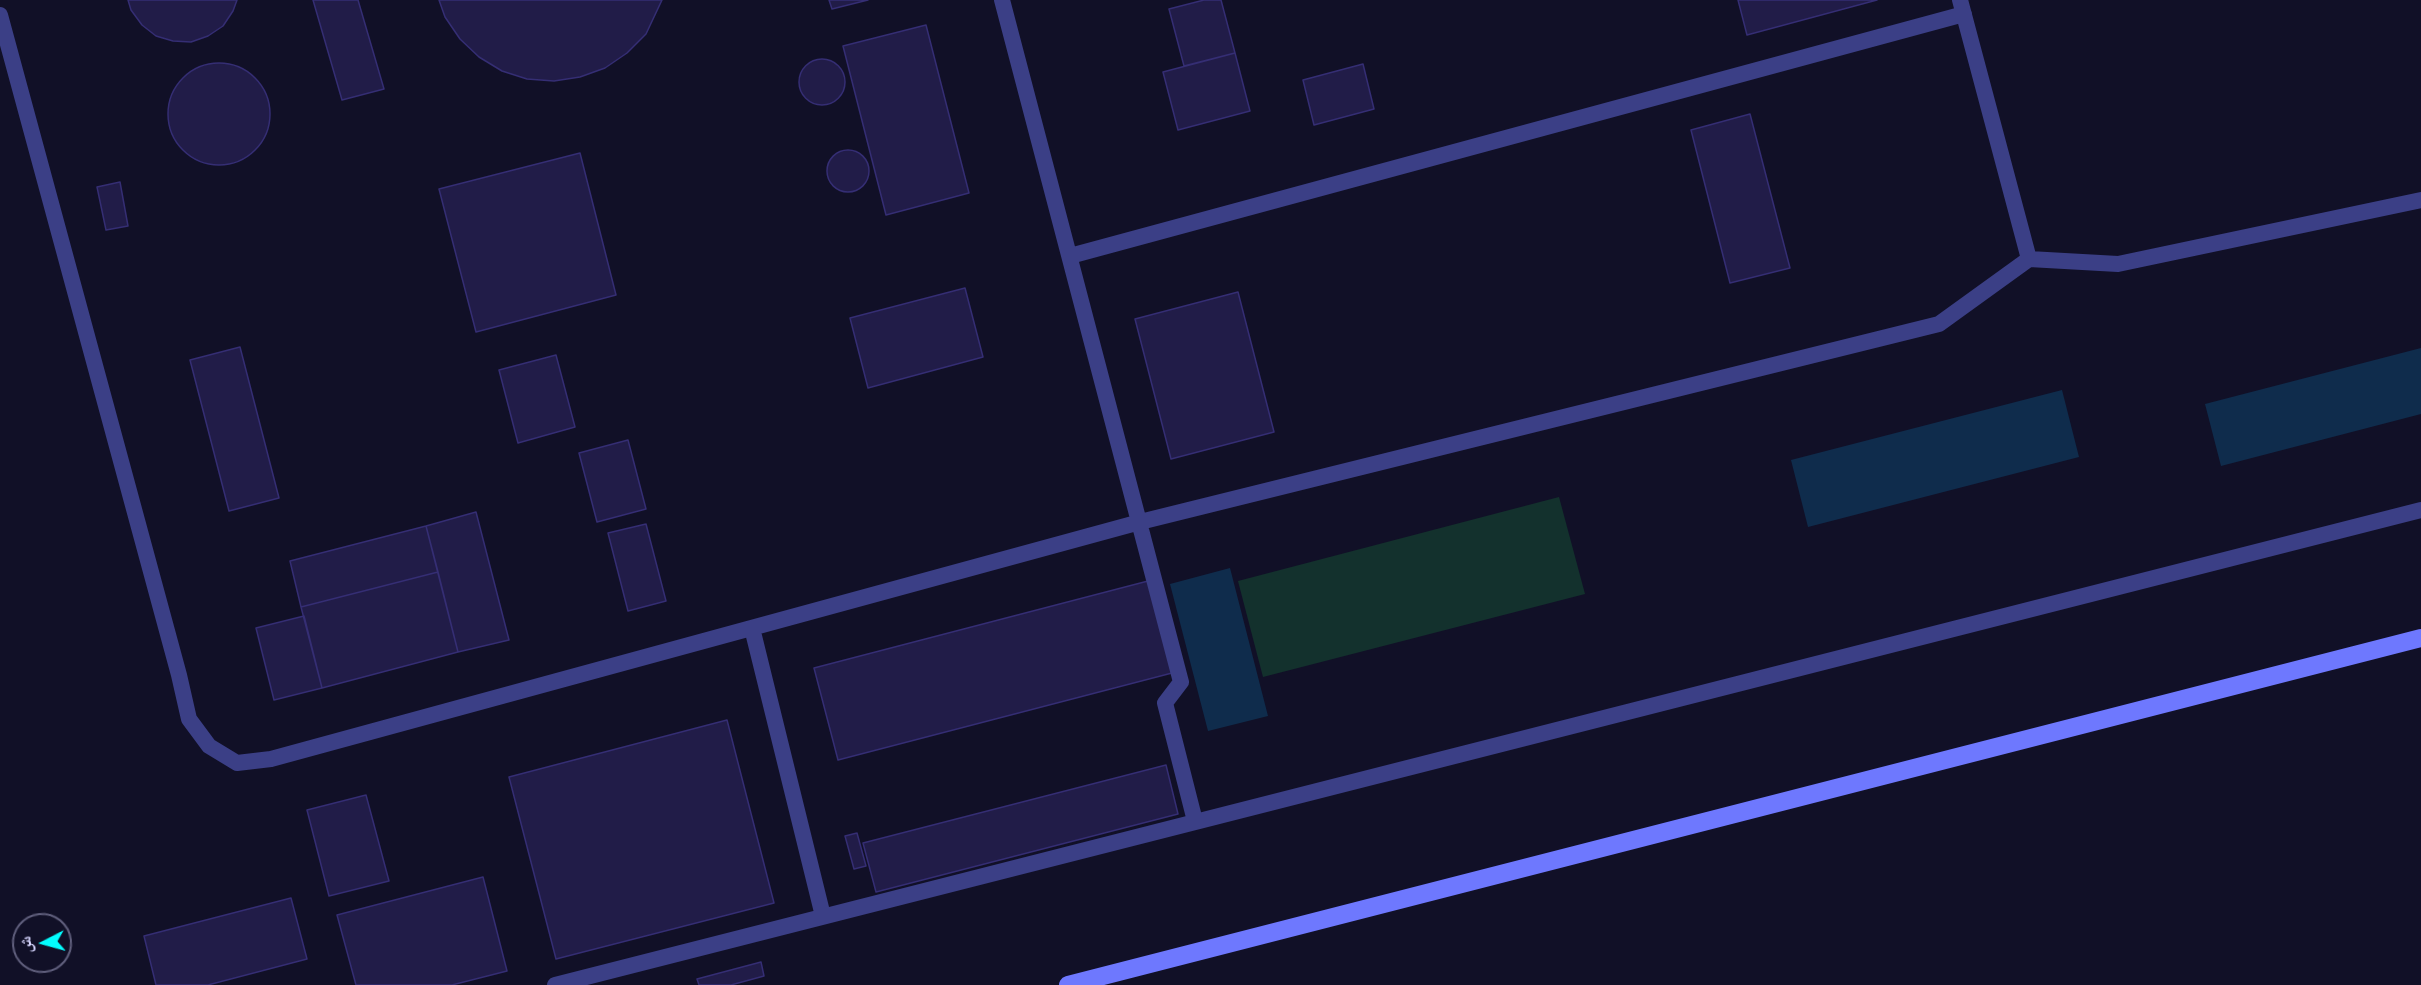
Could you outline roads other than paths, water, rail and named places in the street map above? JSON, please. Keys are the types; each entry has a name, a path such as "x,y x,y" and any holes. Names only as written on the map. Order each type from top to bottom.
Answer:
{"street":[{"path":"1068,985 2421,638"}],"lane":[{"path":"1002,0 1181,682 1165,703 1195,821"},
{"path":"1070,256 1962,7 2029,259"},
{"path":"0,15 189,719 209,747 237,763 271,759 1140,522 1939,324 2029,259 2118,264 2421,200"},
{"path":"555,985 2421,510"},
{"path":"752,628 823,916"}],"water":[{"path":"2421,348 2421,414 2221,466 2205,404"},
{"path":"2062,390 2079,457 1808,527 1791,460"},
{"path":"1230,568 1268,716 1208,731 1170,584"}]}
